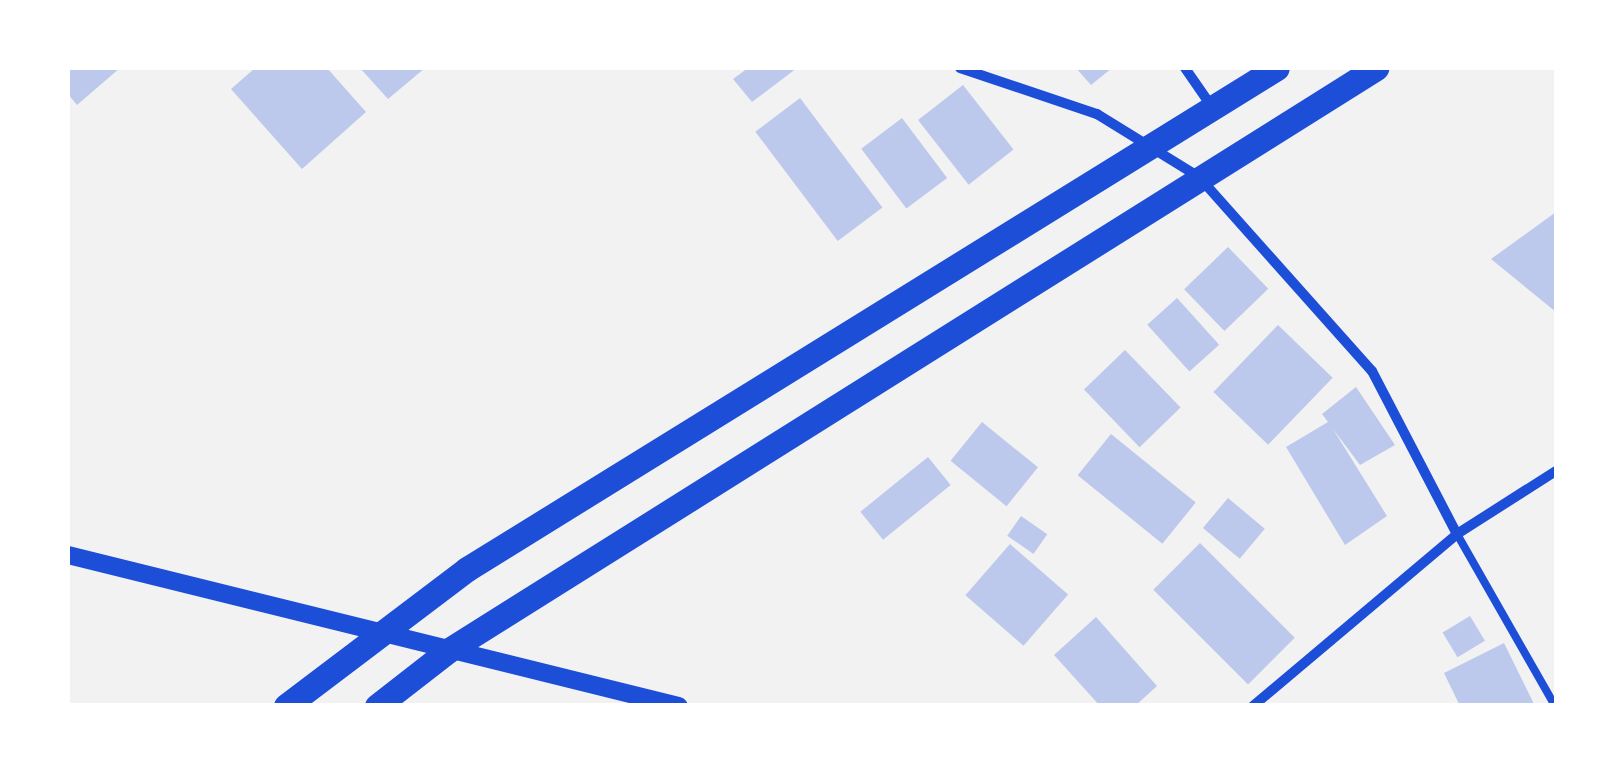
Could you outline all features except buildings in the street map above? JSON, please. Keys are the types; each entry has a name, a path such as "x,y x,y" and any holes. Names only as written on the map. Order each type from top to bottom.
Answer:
{"main road":[{"path":"286,706 377,633 467,569 1277,68"},
{"path":"377,706 449,650 1376,68"}],"street":[{"path":"960,68 1097,114 1154,143 1199,177 1372,371 1458,534"},
{"path":"1185,68 1212,108"},
{"path":"1253,706 1458,534 1556,471"},
{"path":"68,555 679,706"}],"lane":[{"path":"1458,534 1556,706"}]}
